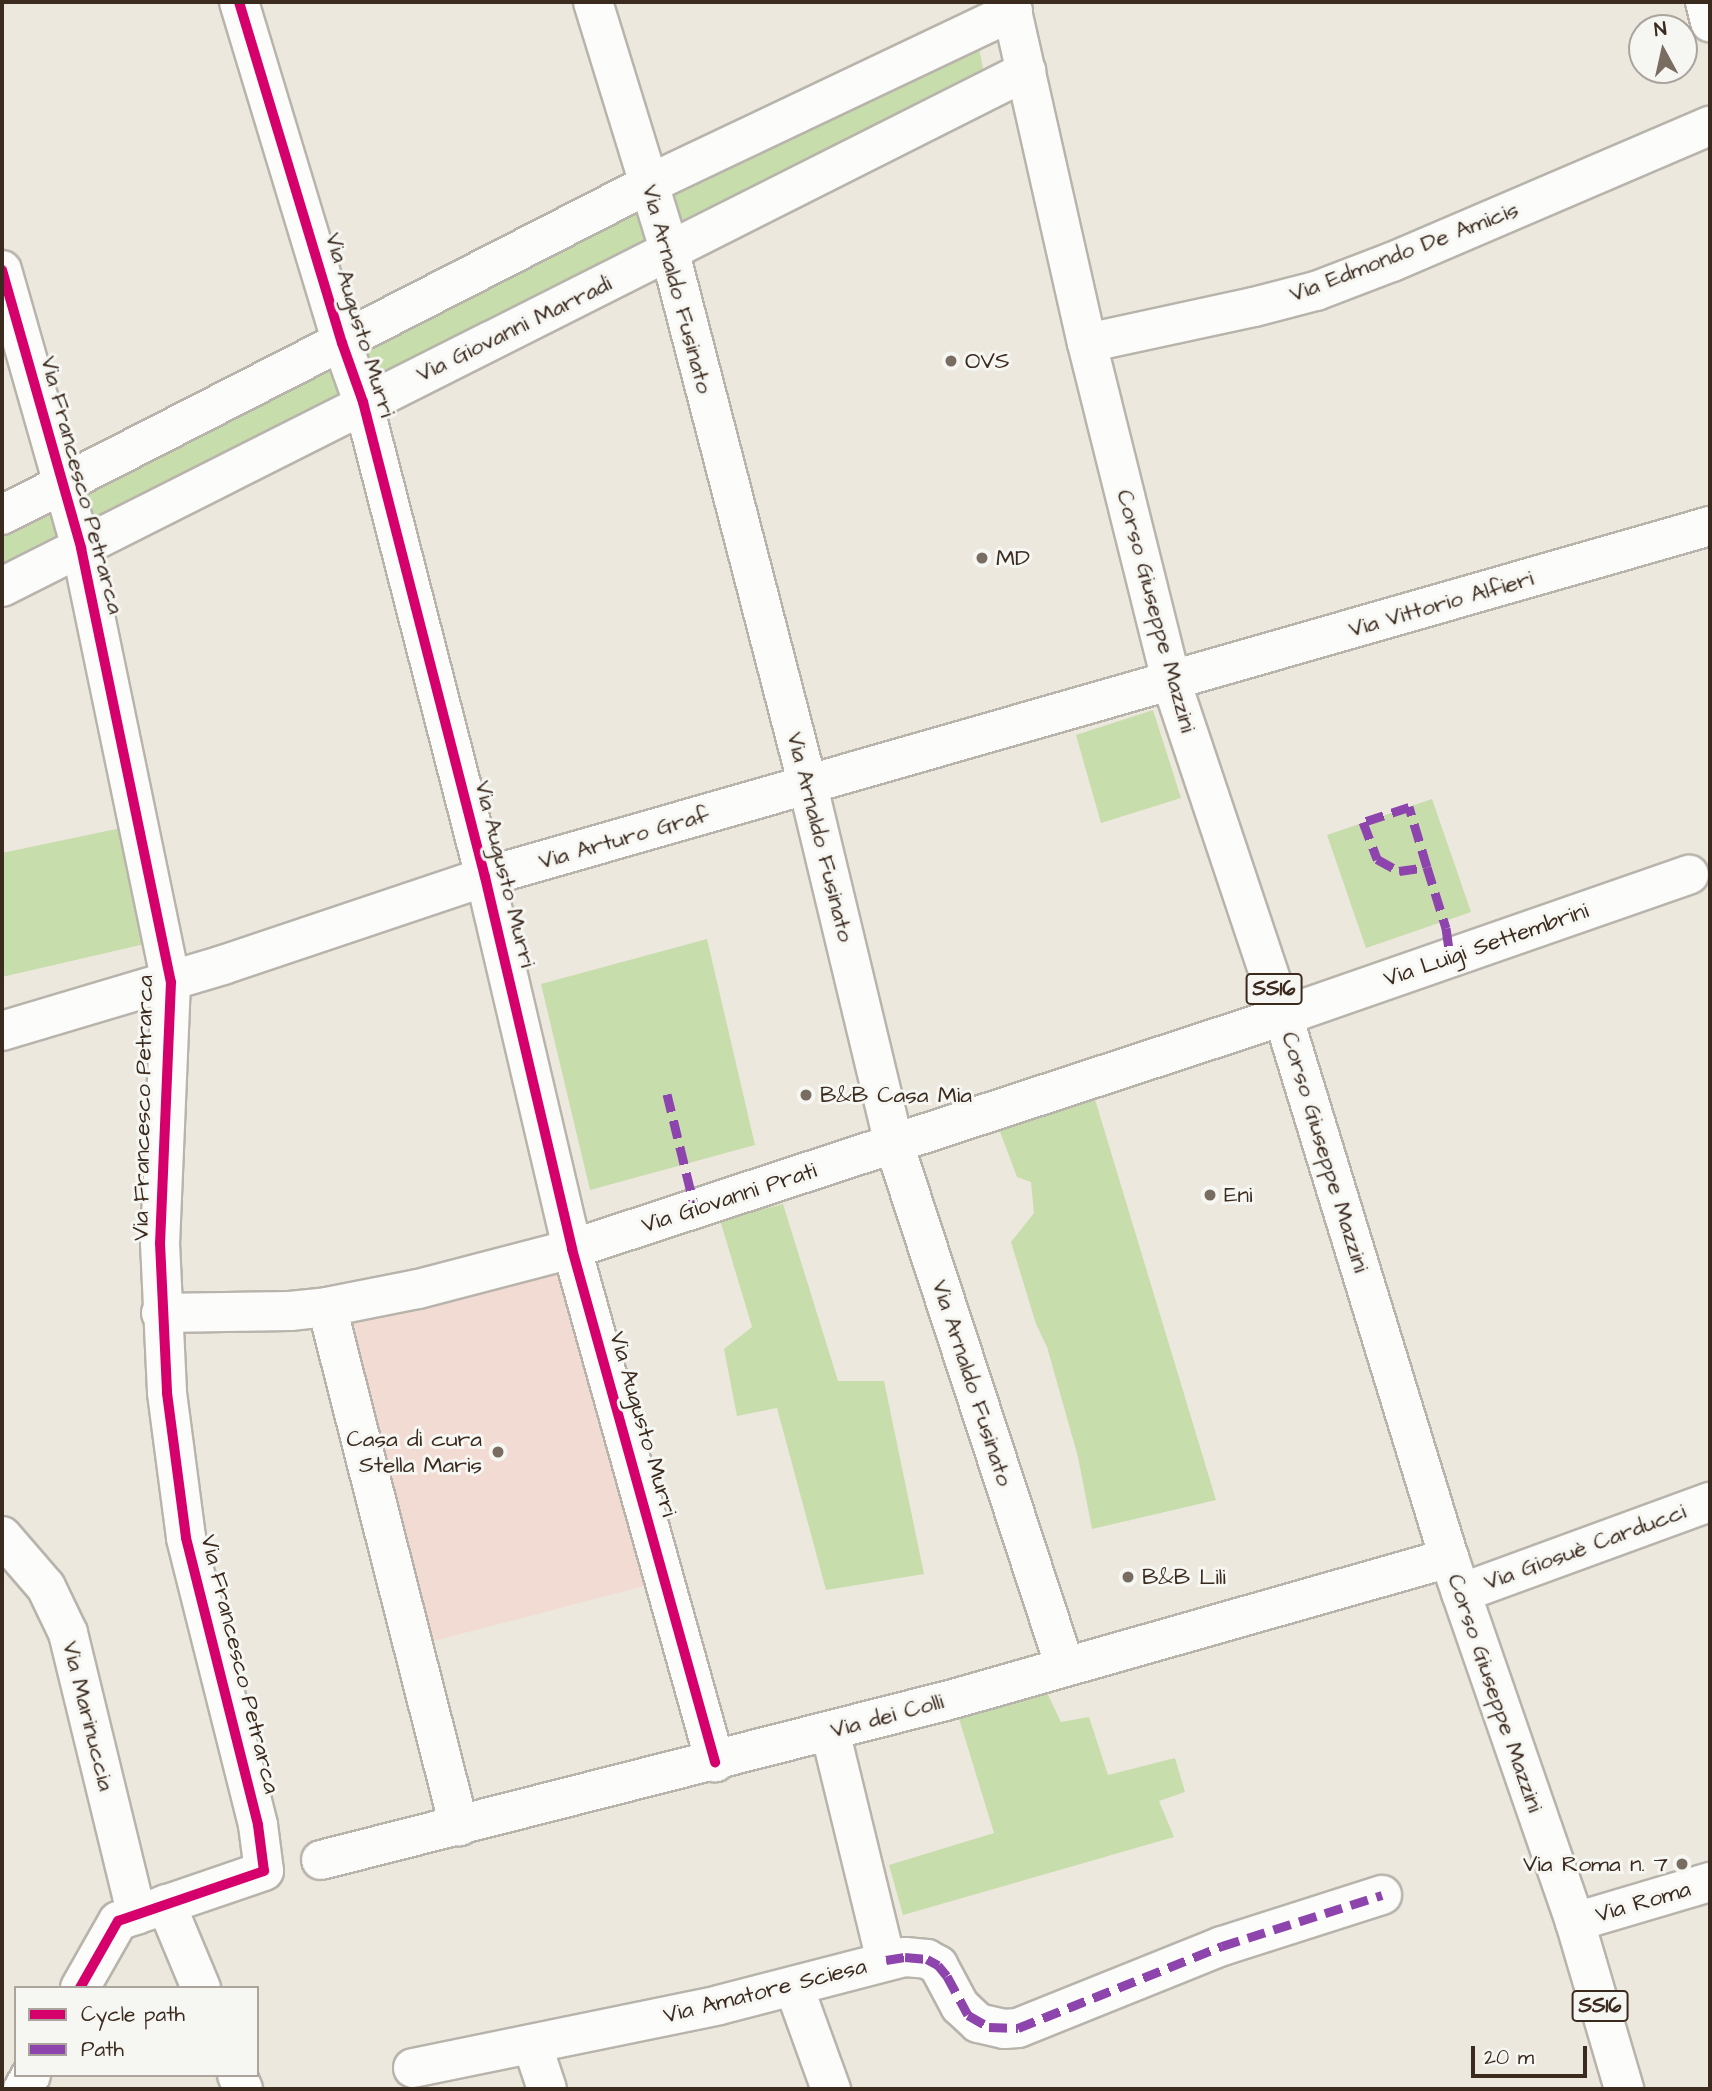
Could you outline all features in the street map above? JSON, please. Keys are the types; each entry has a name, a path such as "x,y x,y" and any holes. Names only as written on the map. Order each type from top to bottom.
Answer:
{"street":[{"name":"Via Augusto Murri","path":"239,2 342,342 363,402 485,877 572,1249 715,1762"},
{"name":"Via Arnaldo Fusinato","path":"593,2 670,253 808,786 894,1144 1065,1667"},
{"path":"1705,2 1710,22"},
{"path":"2,515 649,184 1012,6"},
{"name":"Corso Giuseppe Mazzini","path":"1012,6 1087,342 1171,681 1283,1016 1455,1576 1575,1922 1624,2089"},
{"name":"Via Giovanni Marradi","path":"2,587 363,402 670,253 1026,71"},
{"name":"Via Edmondo De Amicis","path":"1087,342 1316,291 1392,262 1710,126"},
{"name":"Via Francesco Petrarca","path":"2,270 81,548 171,982 160,1243 161,1313 168,1406 186,1538 258,1825 264,1871 151,1909"},
{"name":"Via Vittorio Alfieri","path":"1171,681 1710,526"},
{"name":"Via Arturo Graf","path":"2,1031 171,982 485,877 1171,681"},
{"name":"Via Luigi Settembrini","path":"1283,1016 1689,876"},
{"name":"Via Giovanni Prati","path":"161,1313 289,1311 327,1307 418,1289 572,1249 1283,1016"},
{"path":"327,1307 459,1826"},
{"name":"Via Giosuè Carducci","path":"1455,1576 1710,1502"},
{"name":"Via Marinuccia","path":"2,1536 46,1587 68,1633 151,1909 200,1986"},
{"name":"Via dei Colli","path":"321,1860 715,1762 1065,1667 1455,1576"},
{"name":"Via Amatore Sciesa","path":"413,2068 794,1987 886,1960 830,1731"},
{"name":"Via Roma","path":"1575,1922 1710,1882"},
{"path":"886,1960 905,1957 927,1959 939,1965 968,2015 989,2027 1018,2028 1222,1946 1382,1895"},
{"path":"81,1986 118,1921 151,1909"},
{"path":"794,1987 831,2089"},
{"path":"532,2044 547,2089"}],"shaded area":[{"name":"Casa di cura Stella Maris","path":"563,1263 648,1585 434,1641 349,1320"}],"green space":[{"path":"978,43 986,83 682,231 673,192"},
{"path":"638,205 653,247 373,383 361,347"},
{"path":"337,358 349,399 90,527 79,487"},
{"path":"53,503 64,539 2,569 2,530"},
{"path":"1153,710 1181,798 1101,823 1076,735"},
{"path":"1432,799 1471,912 1366,948 1327,835"},
{"path":"121,828 149,943 2,977 2,853"},
{"path":"707,939 755,1145 590,1190 541,984"},
{"path":"1094,1096 1216,1500 1092,1529 1078,1457 1047,1347 1036,1324 1011,1242 1034,1213 1031,1182 1017,1177 999,1129"},
{"path":"783,1204 838,1381 884,1381 924,1574 826,1590 777,1408 737,1416 724,1349 752,1327 720,1220"},
{"path":"1038,1674 1061,1722 1089,1717 1108,1775 1175,1758 1185,1792 1159,1801 1174,1837 903,1915 889,1865 994,1833 953,1699"}],"marked path":[{"path":"1427,867 1409,807 1363,822 1377,859 1399,871 1427,867 1446,928 1450,957"},
{"path":"667,1094 695,1209"},
{"path":"886,1960 905,1957 927,1959 938,1965 947,1976 968,2015 989,2027 1018,2028 1222,1946 1382,1895"}],"cycle path":[{"path":"239,2 342,343 363,402 485,877 572,1249 715,1762"},
{"path":"2,270 81,548 171,982 160,1243 167,1393 186,1538 258,1825 264,1871 118,1921 81,1986"}],"place":[{"name":"OVS","path":"951,361"},
{"name":"MD","path":"982,558"},
{"name":"B&B Casa Mia","path":"806,1095"},
{"name":"Eni","path":"1210,1195"},
{"name":"Casa di cura Stella Maris","path":"498,1452"},
{"name":"B&B Lili","path":"1128,1577"},
{"name":"Via Roma n. 7","path":"1682,1864"}]}
